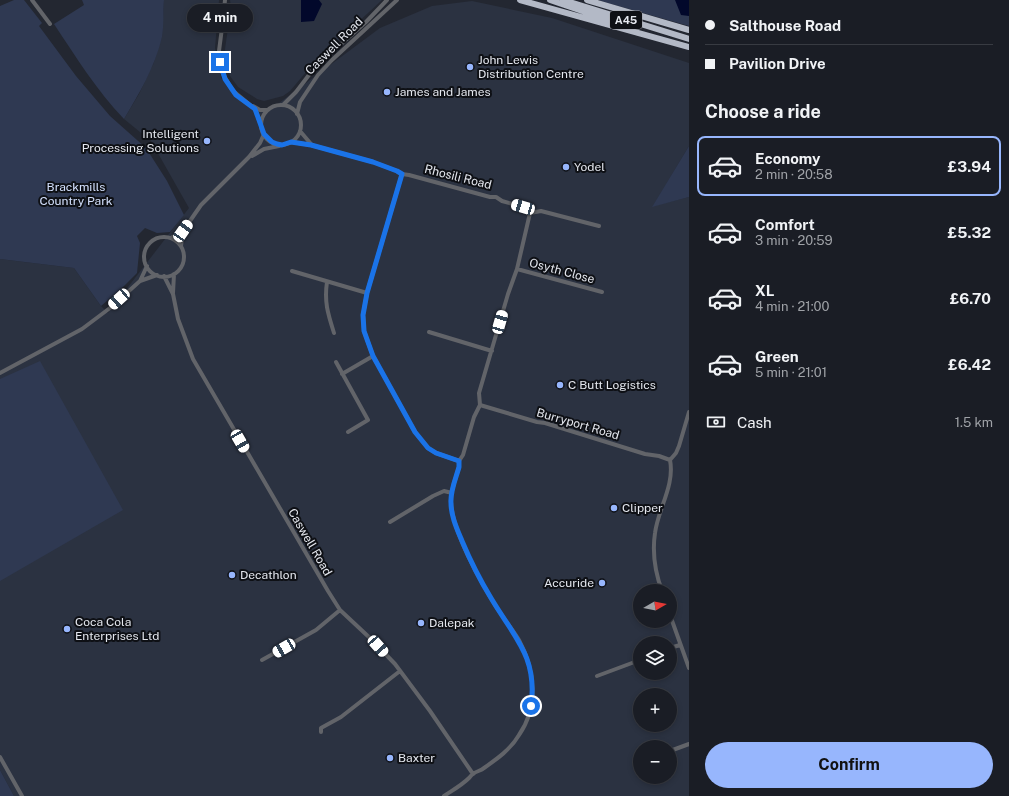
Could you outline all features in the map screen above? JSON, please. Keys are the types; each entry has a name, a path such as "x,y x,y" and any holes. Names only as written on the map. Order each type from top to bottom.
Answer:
{"highway":[{"path":"520,0 689,47"},
{"path":"550,0 678,44"},
{"name":"A45","path":"563,0 689,39"},
{"name":"A45","path":"587,0 689,30"}],"street":[{"path":"32,0 50,24"},
{"path":"225,0 224,20 219,50 222,72 232,90 260,110 268,110"},
{"name":"Caswell Road","path":"282,106 296,92 315,67 366,22 387,0"},
{"name":"Caswell Road","path":"297,114 300,102 318,74 397,0"},
{"path":"250,104 255,109 264,134 272,142 282,145"},
{"path":"250,157 264,149 282,145 295,139 300,131 300,119 297,114 288,107 275,106 268,110 264,115 261,125"},
{"path":"300,131 311,145"},
{"path":"171,238 183,231 201,205 250,157 260,143 264,134"},
{"name":"Rhosili Road","path":"291,142 311,145 373,162 402,174 490,197 496,197 502,201 523,207 530,213 541,211 599,226"},
{"path":"402,174 367,293 363,323 366,338 373,356 415,432 428,448 436,453 459,461"},
{"path":"444,796 473,774 483,769 502,755 520,735 528,718 533,695 533,678 528,661 518,640 490,597 464,546 452,514 451,502 459,461 463,455 474,418 480,405 480,392 508,294 517,269 530,213"},
{"path":"181,246 183,231"},
{"path":"159,238 171,238 177,241 181,246 183,252 182,264 179,270 174,274 164,276 157,275 147,266 145,253 150,243 159,238"},
{"path":"140,281 147,266"},
{"name":"Osyth Close","path":"517,269 602,292"},
{"path":"292,271 367,293"},
{"name":"Caswell Road","path":"174,274 173,294 178,319 194,359 304,551 340,610 371,639 400,671 473,774"},
{"path":"0,373 82,328 110,308 140,281 157,275"},
{"name":"Caswell Road","path":"164,276 173,294"},
{"path":"327,282 325,296 328,315 334,333"},
{"path":"429,332 492,351"},
{"path":"342,374 373,356"},
{"path":"336,362 368,420 348,432"},
{"name":"Burryport Road","path":"480,405 670,460"},
{"path":"660,584 654,554 654,532 671,475 670,460 676,453 679,446 689,412"},
{"path":"390,522 433,496 444,491 452,493"},
{"path":"262,660 316,630 340,610"},
{"path":"674,628 689,668"},
{"path":"597,676 633,663"},
{"path":"321,732 320,728 341,717 400,671"},
{"path":"677,748 689,744"},
{"path":"0,757 22,796"}],"shaded area":[{"path":"164,0 219,0 215,48 221,78 231,92 256,113 271,109 380,28 432,6 472,1 552,18 689,63 689,146 653,206 689,197 689,796 14,796 0,770 0,259 74,268 101,306 108,313 189,208 151,141 124,119 139,94 154,62 162,36"},
{"path":"230,0 382,0 312,65 290,91 283,96 264,101 257,99 238,87 230,76 226,61 225,49 231,7"},
{"path":"301,0 319,0 322,4 314,21 301,22"},
{"path":"675,0 689,0 689,16 681,15"}],"green space":[{"name":"Brackmills Country Park","path":"14,0 24,0 42,23 39,26 76,76 110,116 146,148 167,181 184,215 170,232 157,233 145,228 137,236 140,243 137,273 101,306 74,268 0,259 0,6"},
{"path":"82,0 164,0 163,33 159,48 146,80 124,119 96,85 54,24 84,5"},
{"path":"599,0 689,0 689,26 604,2"},
{"path":"689,146 689,197 652,207"},
{"path":"40,361 123,510 0,581 0,379"},
{"path":"0,770 14,796 0,796"}],"place":[{"name":"John Lewis Distribution Centre","path":"470,67"},
{"name":"James and James","path":"387,92"},
{"name":"Intelligent Processing Solutions","path":"207,141"},
{"name":"Yodel","path":"566,167"},
{"name":"C Butt Logistics","path":"560,385"},
{"name":"Clipper","path":"614,508"},
{"name":"Decathlon","path":"232,575"},
{"name":"Accuride","path":"602,583"},
{"name":"Dalepak","path":"421,623"},
{"name":"Coca Cola Enterprises Ltd","path":"67,629"},
{"name":"Baxter","path":"390,758"}],"route":[{"path":"220,62 225,79 232,90 236,95 255,109 262,130 267,139 282,145 291,142 311,145 350,157 373,162 402,174 367,293 363,315 364,331 373,356 415,432 428,448 436,453 459,461 459,467 452,493 452,514 472,564 490,597 524,650 533,678 533,695 531,706"}]}
